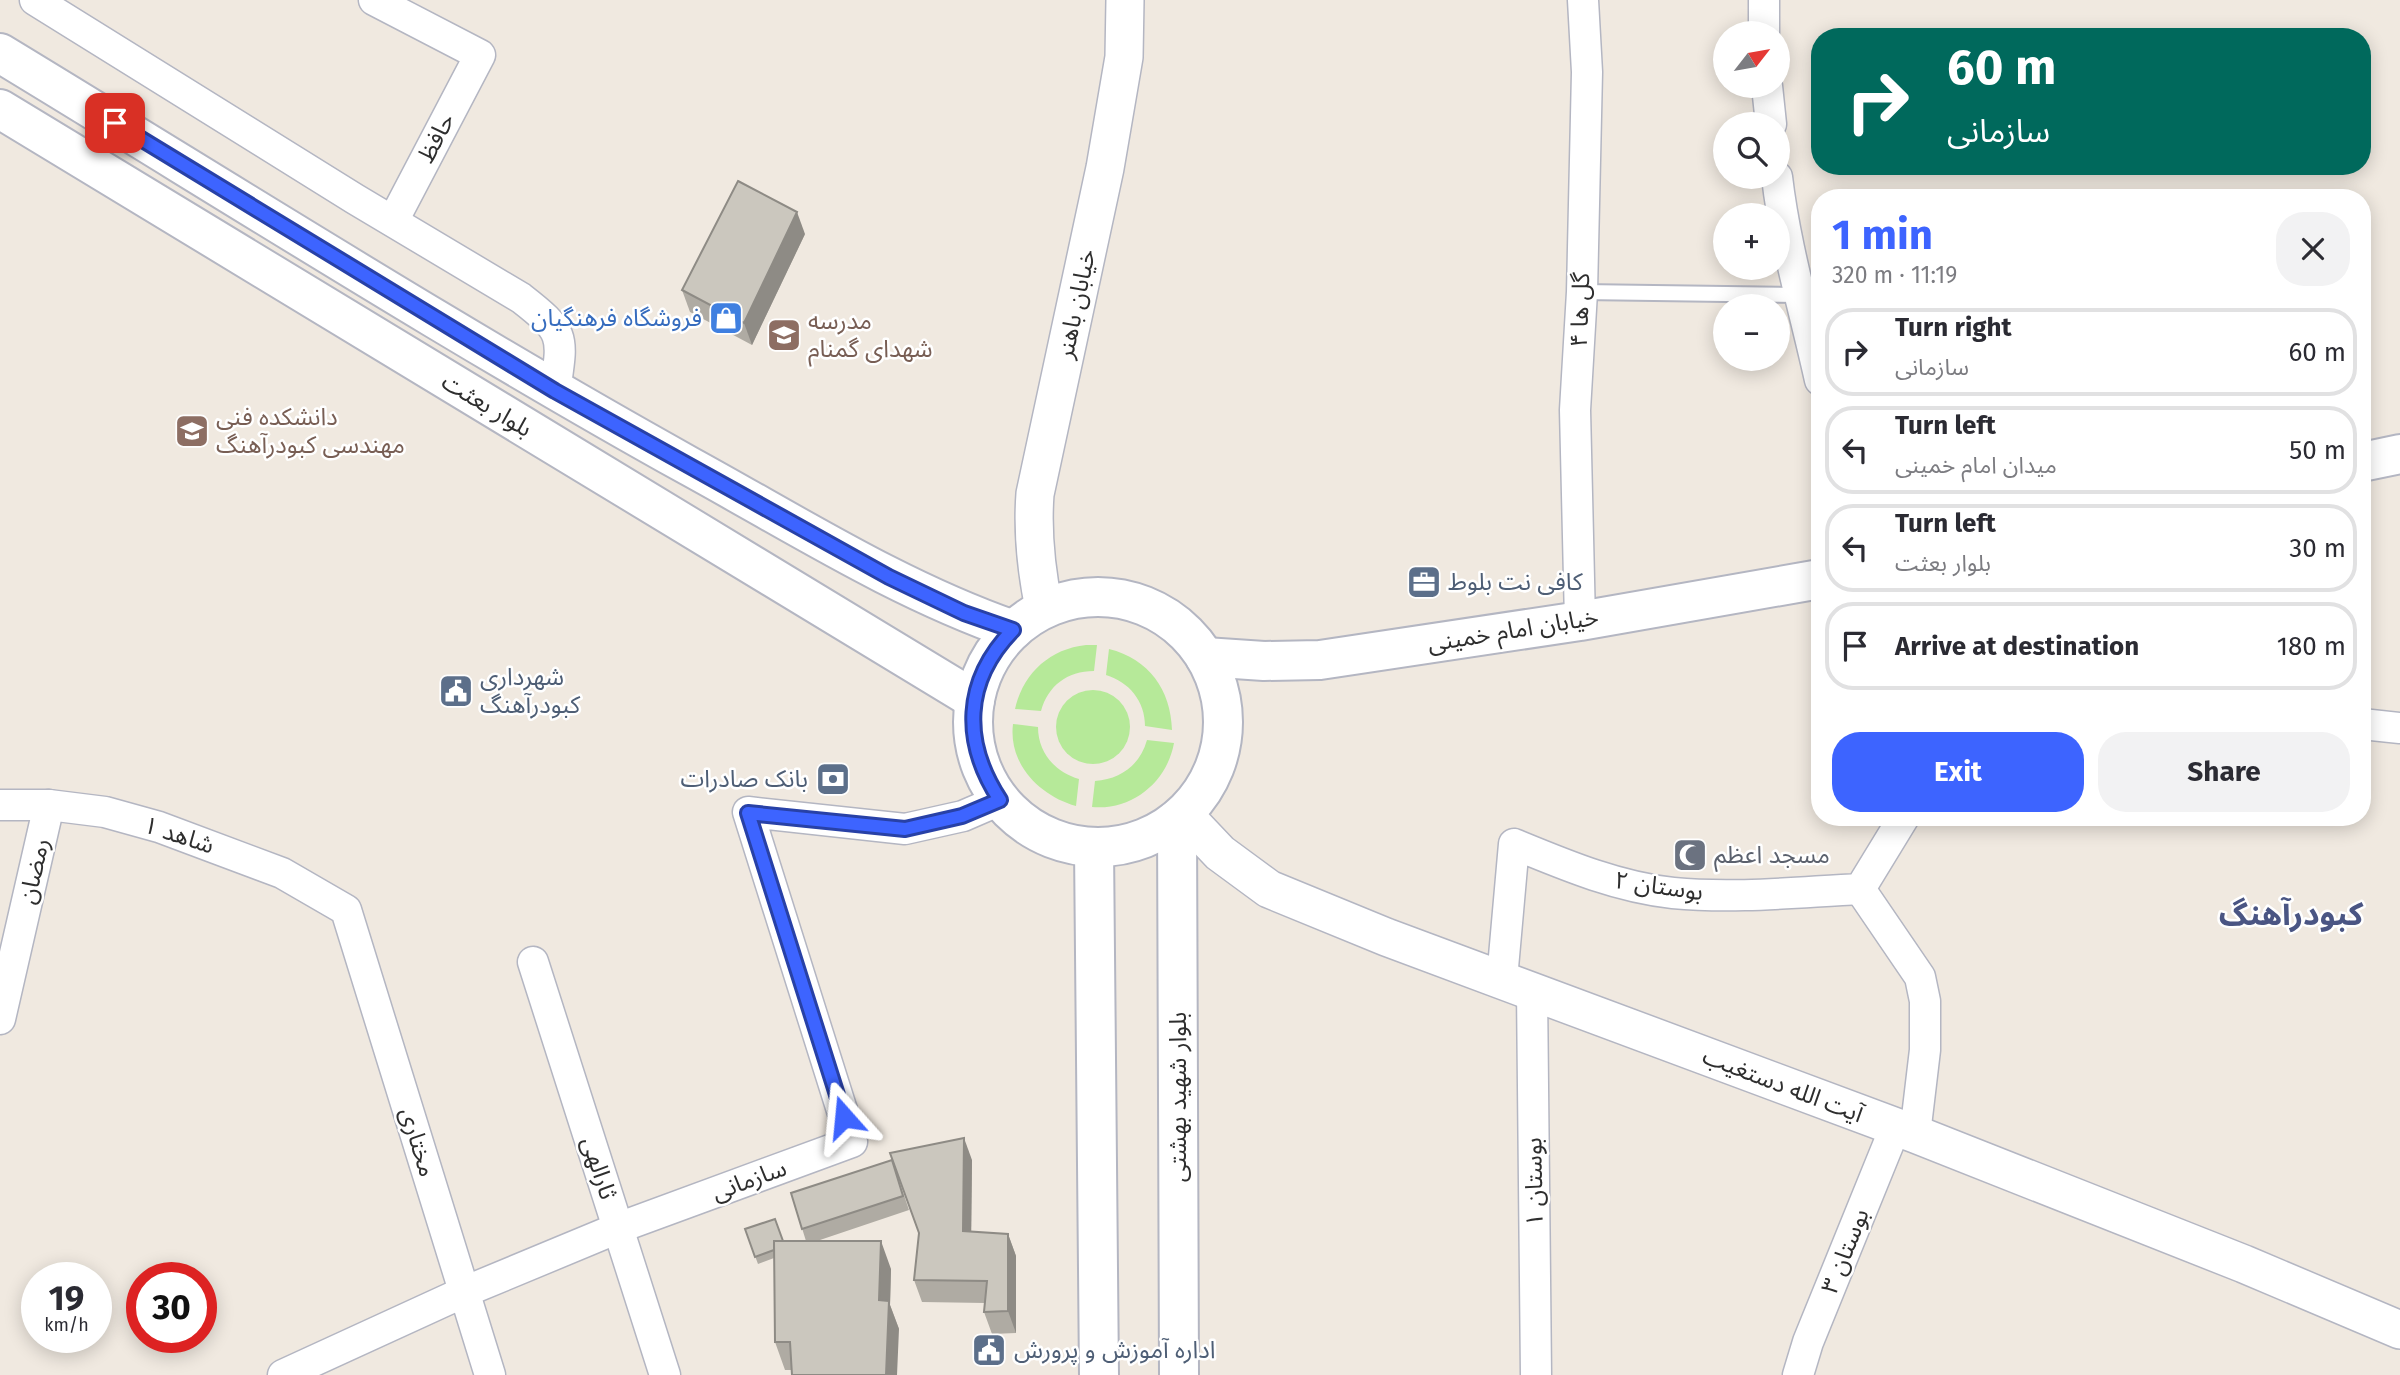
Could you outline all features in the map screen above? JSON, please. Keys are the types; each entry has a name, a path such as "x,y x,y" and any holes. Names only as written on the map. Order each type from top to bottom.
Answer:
{"main road":[{"name":"بلوار بعثت","path":"0,53 555,391 889,577 964,613 1013,630"},
{"name":"بلوار بعثت","path":"0,109 975,700"},
{"path":"2371,460 2400,454"},
{"name":"خیابان امام خمینی","path":"1205,657 1264,661 1321,660 1580,621 1811,581"},
{"path":"1111,597 1130,600 1148,607 1180,627 1205,657 1219,690 1222,743 1201,793 1180,816 1158,832 1124,845 1094,847 1053,839 1024,823 1000,800 984,773 974,742 978,684 992,654 1013,630 1044,608 1076,598 1111,597"},
{"name":"بلوار شهید بهشتی","path":"1179,1375 1180,816"},
{"path":"1094,847 1099,1375"}],"street":[{"name":"حافظ","path":"374,0 480,55 393,221"},
{"name":"خیابان باهنر","path":"1044,608 1032,528 1035,494 1105,168 1124,57 1125,0"},
{"name":"گل ها ۴","path":"1580,621 1575,410 1582,292 1587,72 1583,0"},
{"path":"1764,0 1764,21"},
{"path":"48,4 393,221 521,298 551,322 559,334 561,344 555,391"},
{"path":"1779,189 1782,216 1811,342"},
{"path":"2371,725 2400,728"},
{"name":"سازمانی","path":"283,1375 464,1292 618,1227 852,1142 748,813 905,829 962,816 1000,800"},
{"name":"شاهد ۱","path":"0,805 48,805 106,812 159,827 282,873 346,909"},
{"name":"رمضان","path":"0,1019 48,805"},
{"name":"آیت الله دستغیب","path":"1180,816 1220,853 1269,889 1386,937 1905,1131 2245,1264 2400,1330"},
{"path":"1860,889 1898,826"},
{"name":"بوستان ۲","path":"1517,984 1514,844 1574,869 1623,884 1672,893 1736,895 1860,889"},
{"name":"بوستان ۳","path":"1798,1375 1808,1342 1905,1131 1925,1050 1925,1001 1920,977 1860,889"},
{"name":"مختاری","path":"346,909 490,1375"},
{"name":"ثارالهی","path":"533,962 665,1375"},
{"name":"بوستان ۱","path":"1517,984 1536,1375"}],"lane":[{"path":"1582,292 1800,295"}],"green space":[{"path":"1097,645 1094,671 1075,674 1060,682 1048,694 1041,711 1015,709 1024,685 1040,665 1060,652"},
{"path":"1109,649 1136,660 1155,678 1167,702 1172,730 1145,726 1142,708 1134,694 1122,682 1106,675"},
{"path":"1086,690 1100,690 1114,696 1124,706 1130,727 1128,741 1114,758 1100,764 1086,764 1072,758 1062,748 1056,734 1056,720 1062,706 1072,696"},
{"path":"1013,724 1038,727 1041,745 1050,760 1062,772 1079,779 1076,806 1050,795 1029,776 1016,752"},
{"path":"1147,740 1174,743 1164,770 1156,781 1134,799 1107,807 1092,807 1095,781 1113,777 1128,769 1140,757"}],"building":[{"path":"738,181 797,212 744,323 682,290"},
{"path":"964,1138 963,1231 1008,1234 1008,1311 984,1312 987,1281 914,1280 919,1233 890,1153"},
{"path":"892,1160 903,1196 802,1229 791,1193"},
{"path":"775,1219 783,1241 774,1241 774,1250 755,1257 745,1229"},
{"path":"774,1241 881,1241 879,1300 889,1301 886,1375 792,1375 790,1342 775,1342"}],"place":[{"name":"فروشگاه فرهنگیان","path":"726,318"},
{"name":"مدرسه شهدای گمنام","path":"784,335"},
{"name":"دانشکده فنی مهندسی کبودرآهنگ","path":"192,431"},
{"name":"کافی نت بلوط","path":"1424,582"},
{"name":"شهرداری کبودرآهنگ","path":"456,691"},
{"name":"بانک صادرات","path":"833,779"},
{"name":"مسجد اعظم","path":"1690,855"},
{"name":"اداره آموزش و پرورش","path":"989,1350"}],"district":[{"name":"کبودرآهنگ","path":"2291,914"}],"route":[{"path":"115,123 555,391 889,577 964,613 1013,630 992,654 978,684 974,710 974,742 984,773 1000,800 962,816 905,829 748,813 844,1117"}]}
